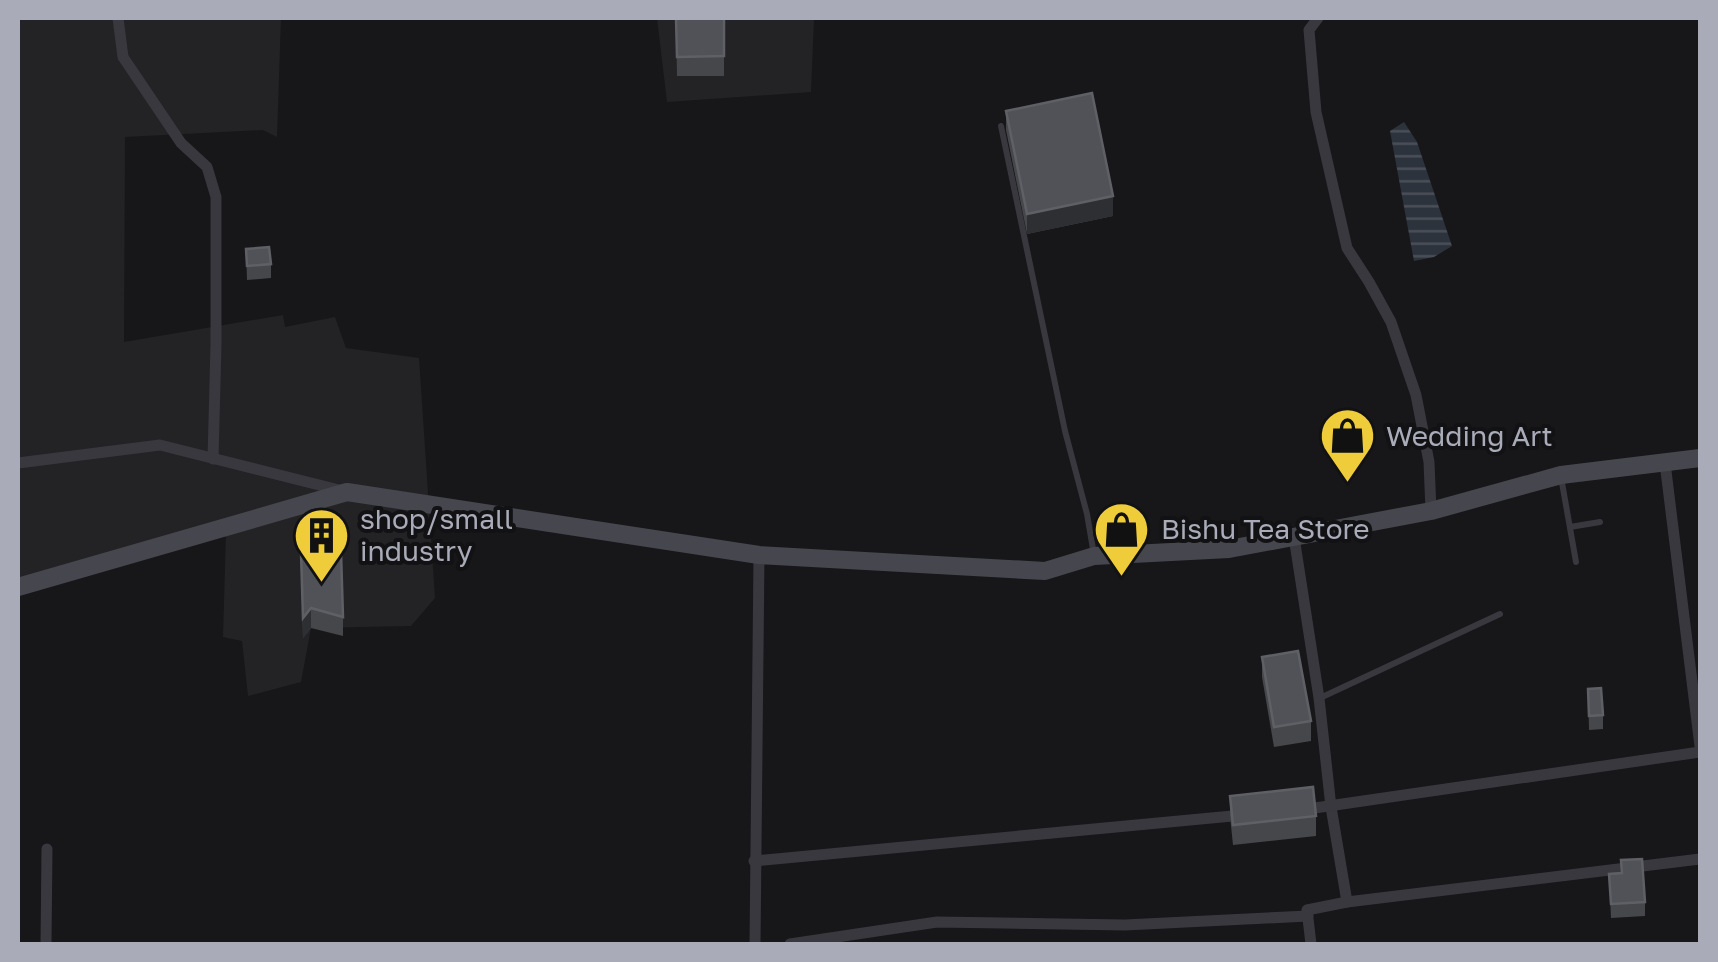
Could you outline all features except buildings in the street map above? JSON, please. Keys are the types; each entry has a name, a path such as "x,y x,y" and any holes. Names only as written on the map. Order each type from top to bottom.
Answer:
{"main road":[{"path":"18,587 347,492 758,556 1045,571 1094,556 1229,549 1431,511 1561,476 1700,458"}],"street":[{"path":"118,18 123,57 180,144 207,167 216,197 213,460"},
{"path":"1318,18 1310,30 1316,112 1347,248 1391,322 1416,395 1428,462 1431,511"},
{"path":"18,463 160,445 347,492"},
{"path":"1291,810 1700,750 1665,463"},
{"path":"1294,537 1348,902"},
{"path":"754,944 758,556"},
{"path":"754,861 1252,814"},
{"path":"46,944 47,849"},
{"path":"1311,944 1307,910 1700,858"},
{"path":"790,944 936,922 1124,925 1308,916"}],"lane":[{"path":"1002,126 1094,556"},
{"path":"1561,476 1576,562"},
{"path":"1570,527 1600,522"},
{"path":"1319,698 1500,614"}],"shaded area":[{"path":"18,18 281,18 277,137 263,130 125,137 124,342 283,315 285,327 335,317 346,348 419,358 435,598 411,626 311,628 301,682 248,696 242,641 223,637 226,532 18,587"},
{"path":"657,18 814,18 811,92 667,102"},
{"path":"1404,122 1417,142 1452,246 1434,257 1414,261 1390,131"}],"place":[{"name":"Wedding Art","path":"1347,485"},
{"name":"Bishu Tea Store","path":"1122,578"},
{"name":"shop/small industry","path":"321,584"}]}
